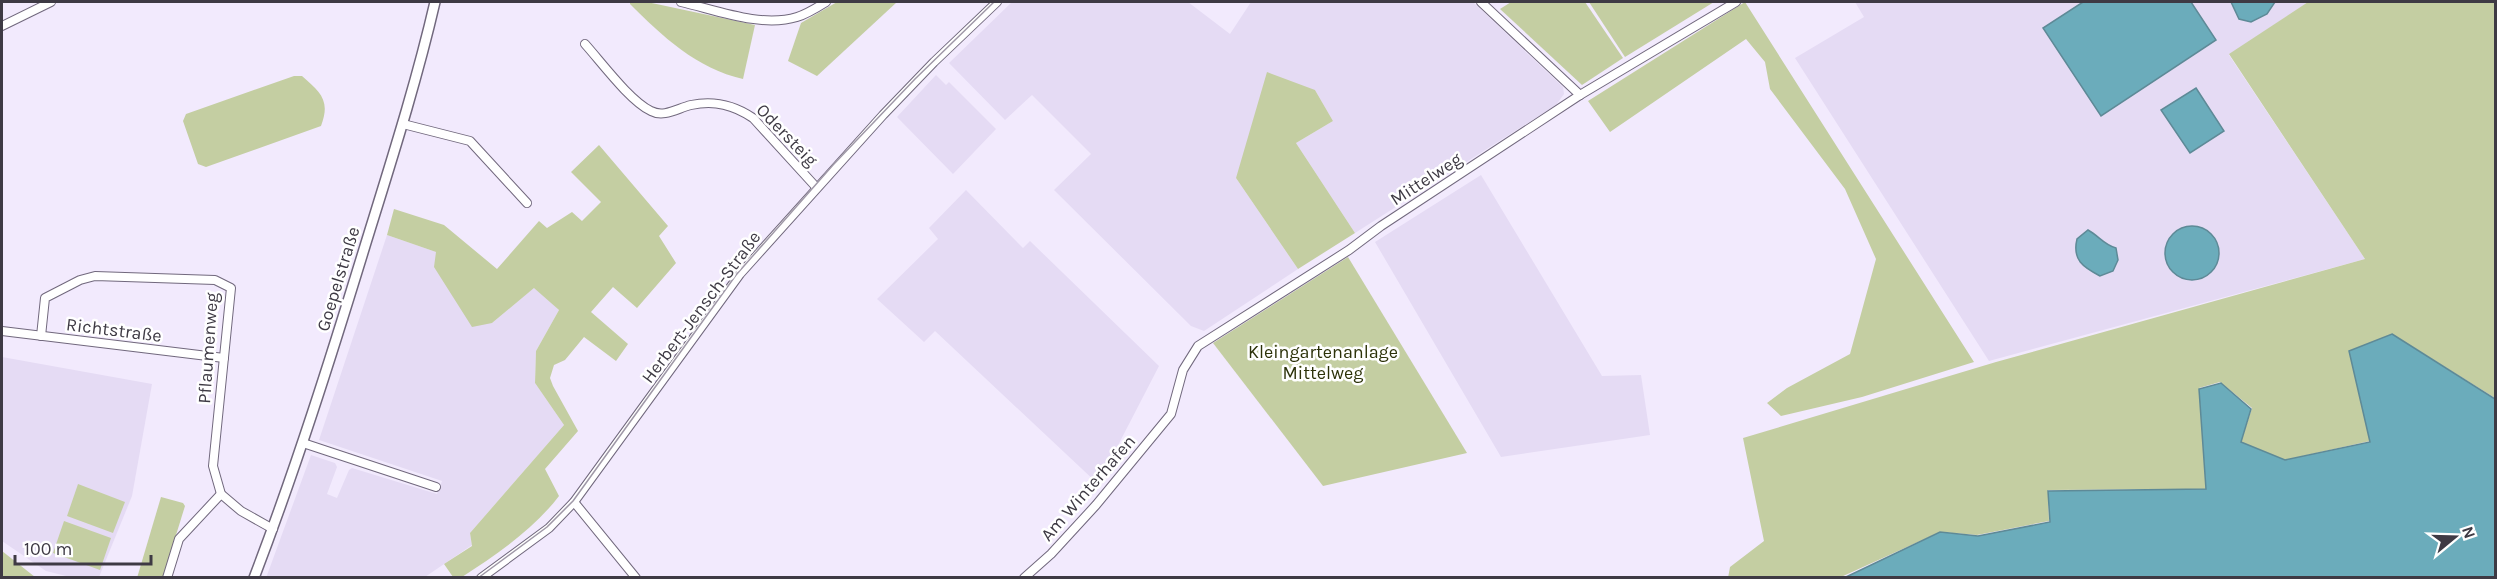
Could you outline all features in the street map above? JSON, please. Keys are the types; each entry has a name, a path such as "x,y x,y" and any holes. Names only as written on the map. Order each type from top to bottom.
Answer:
{"street":[{"path":"2,26 51,2"},
{"name":"Goepelstraße","path":"254,578 303,443 403,124 435,2"},
{"path":"681,2 754,19 779,20 798,17 826,2"},
{"name":"Herbert-Jensch-Straße","path":"481,578 549,528 574,502 740,274 816,187 927,68 998,2"},
{"path":"1481,2 1580,95"},
{"name":"Mittelweg","path":"1171,414 1183,370 1198,346 1349,250 1580,95 1736,2"},
{"name":"Odersteig","path":"585,44 636,101 650,111 658,114 670,113 691,105 711,102 741,110 753,118 816,187"},
{"path":"403,124 470,141 527,203"},
{"name":"Pflaumenweg","path":"41,336 45,298 85,278 95,276 215,280 231,288 213,466 221,494"},
{"name":"Richtstraße","path":"2,332 224,358"},
{"name":"Am Winterhafen","path":"1024,578 1051,554 1096,505 1171,414"},
{"path":"303,443 436,487"},
{"path":"167,578 179,539 221,494 241,511 273,529"},
{"path":"574,502 636,578"}],"shaded area":[{"path":"1012,2 1188,2 1230,34 1251,2 1473,2 1563,87 1564,94 1556,105 1355,233 1296,143 1333,121 1315,90 1236,178 1298,269 1204,331 1191,326 1054,190 1091,154 1032,95 1005,120 949,63"},
{"path":"1855,2 2308,2 2229,55 2365,259 1989,361 1795,58 1864,17"},
{"path":"936,75 946,85 949,82 996,129 953,174 897,117"},
{"path":"1481,175 1602,376 1641,375 1650,435 1501,457 1375,242"},
{"path":"966,190 1023,248 1030,241 1159,366 1098,484 935,331 924,342 877,299 938,239 929,228"},
{"path":"387,235 436,252 492,323 535,287 559,310 536,351 535,383 564,425 470,533 472,545 425,577 266,578 311,455 335,463 337,467 327,494 337,498 352,468 437,494 442,481 319,440"},
{"path":"2,357 152,384 132,496 99,577 70,577 46,571 2,541"}],"green space":[{"path":"630,2 647,2 755,25 743,79 710,68 681,50"},
{"path":"837,2 897,2 817,76 788,61 801,23"},
{"path":"1511,2 1585,2 1623,58 1582,85 1500,9"},
{"path":"1589,2 1714,2 1625,57"},
{"path":"1745,2 1974,362 1862,397 1781,416 1767,403 1787,388 1850,354 1876,259 1845,189 1770,89 1765,62 1746,39 1610,132 1588,101"},
{"path":"2308,2 2495,2 2495,398 2392,334 2350,351 2370,441 2285,460 2241,442 2252,408 2220,382 2199,388 2206,489 2048,490 2049,521 1977,535 1940,532 1841,577 1728,578 1730,567 1764,541 1743,438 1996,362 2365,259 2229,54"},
{"path":"1267,72 1315,90 1333,121 1296,143 1355,233 1298,269 1236,178"},
{"path":"294,76 302,76 322,97 325,109 321,126 206,167 198,164 183,121 186,114"},
{"path":"599,145 668,226 659,236 676,263 637,308 613,287 591,312 628,344 616,361 584,337 565,360 554,365 550,378 578,431 545,469 559,496 538,520 514,541 462,577 453,577 444,564 472,546 470,533 564,425 535,383 536,351 559,310 534,288 492,323 472,327 434,267 436,252 387,235 394,209 444,225 497,269 539,221 547,228 572,212 582,221 601,202 571,172"},
{"name":"Kleingartenanlage Mittelweg","path":"1348,257 1467,453 1323,486 1213,343"},
{"path":"78,484 125,502 113,533 67,516"},
{"path":"161,497 183,503 185,506 163,577 137,578"},
{"path":"64,521 111,538 100,570 53,553"},
{"path":"2,551 35,577 2,577"}],"water":[{"path":"2083,2 2191,2 2216,40 2101,116 2043,28"},
{"path":"2231,2 2275,2 2267,14 2251,22 2239,19"},
{"path":"2196,88 2224,131 2190,153 2161,110"},
{"path":"2187,226 2197,226 2207,230 2215,238 2219,253 2215,268 2207,276 2197,280 2187,280 2177,276 2169,268 2165,258 2165,248 2169,238 2177,230"},
{"path":"2088,230 2108,245 2116,248 2118,260 2113,271 2100,276 2080,262 2076,252 2077,239"},
{"path":"2392,334 2495,399 2495,577 1846,577 1940,532 1978,536 2050,522 2048,491 2206,489 2199,389 2221,383 2251,409 2241,442 2285,460 2370,442 2349,351"}],"tram line":[{"path":"478,578 547,527 573,501 736,275 833,165 915,79 994,2"}]}
